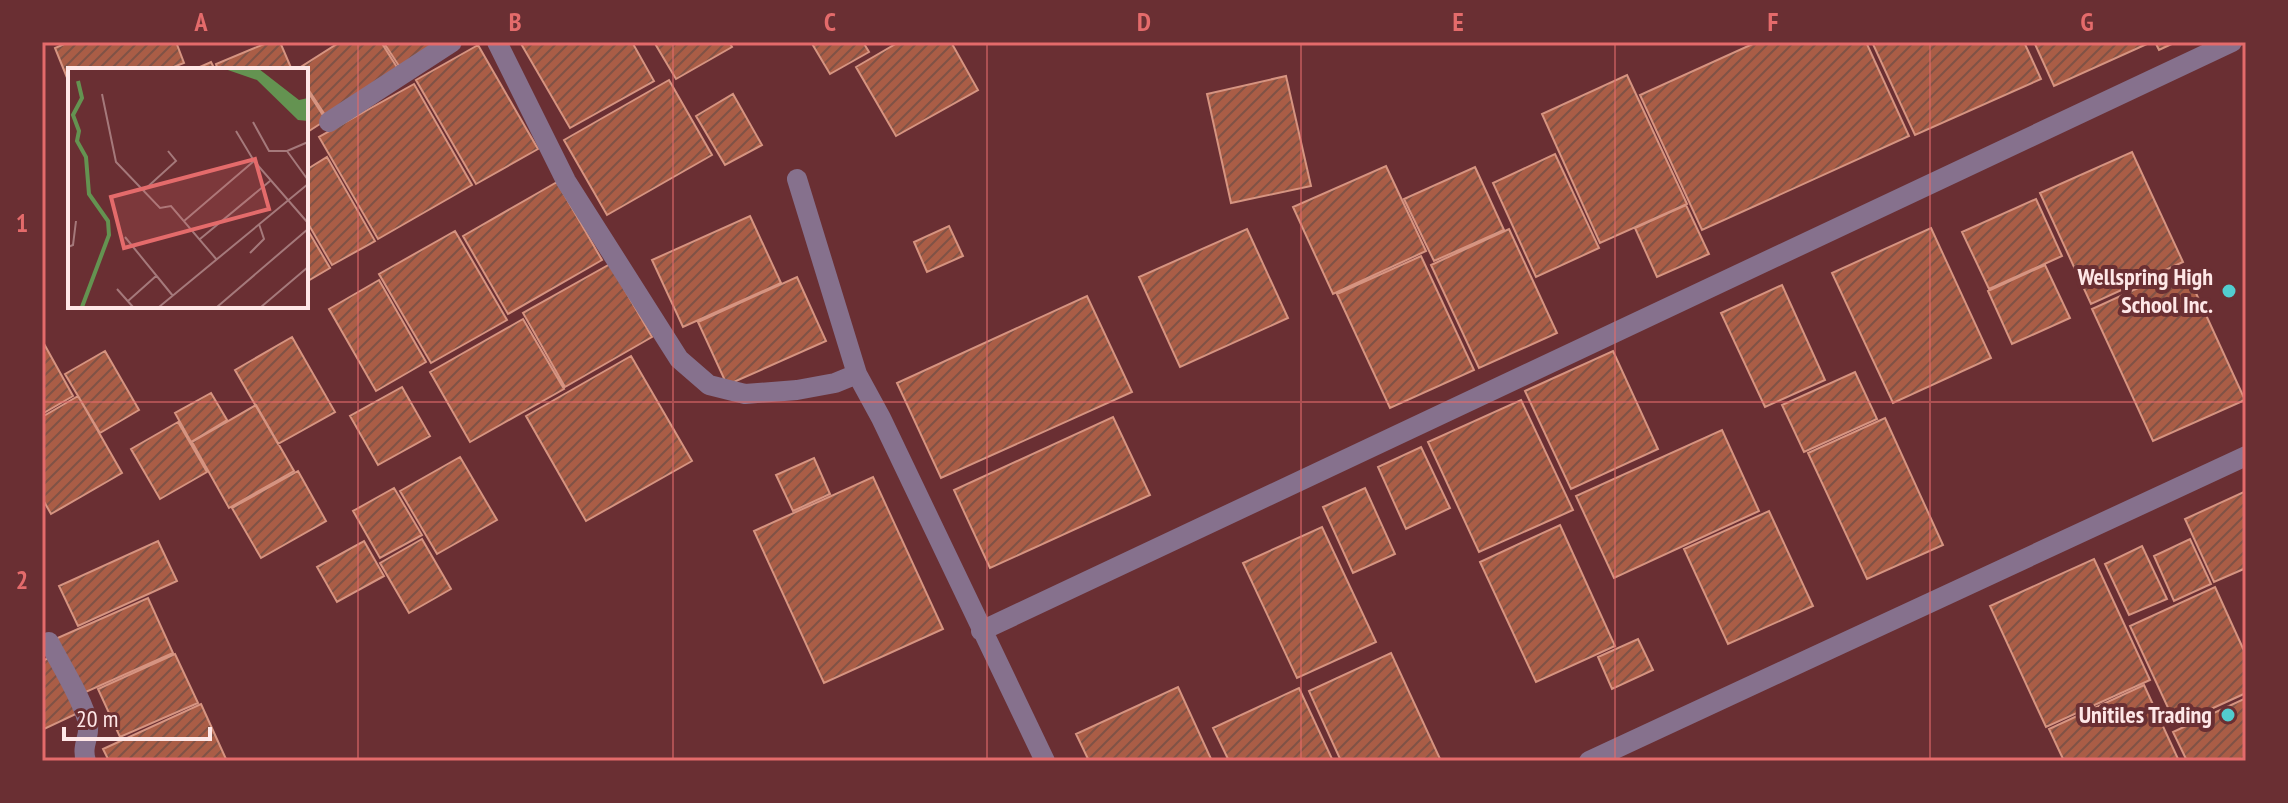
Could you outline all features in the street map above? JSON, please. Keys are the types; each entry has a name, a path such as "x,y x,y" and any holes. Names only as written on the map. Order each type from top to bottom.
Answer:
{"street":[{"path":"329,122 452,42"},
{"path":"497,42 566,181 679,359 709,385 745,394 797,390 835,383 857,374"},
{"path":"981,631 2232,42"},
{"path":"797,179 857,374 1045,761"},
{"path":"1589,761 2246,456"},
{"path":"49,642 87,718 89,733 84,742 86,761"}],"building":[{"path":"69,42 176,42 184,63 171,68 68,68 68,80 55,48"},
{"path":"269,42 280,42 291,68 217,68 216,64"},
{"path":"340,42 381,42 400,72 327,118 308,89 308,68 299,68"},
{"path":"428,42 433,49 401,69 384,43"},
{"path":"520,42 632,42 654,81 570,128"},
{"path":"654,42 729,42 732,47 676,79"},
{"path":"811,42 863,42 869,52 830,74"},
{"path":"899,42 951,42 978,90 896,136 856,67"},
{"path":"1757,42 1866,42 1909,136 1702,230 1640,95"},
{"path":"1872,42 2024,42 2041,79 1915,135"},
{"path":"2034,42 2146,42 2147,44 2054,86"},
{"path":"2155,42 2176,42 2159,50"},
{"path":"478,45 538,149 476,184 416,80"},
{"path":"211,62 214,68 198,68"},
{"path":"1627,75 1687,204 1600,243 1542,114"},
{"path":"1286,76 1311,186 1231,203 1207,94"},
{"path":"669,80 712,155 607,215 564,140"},
{"path":"414,84 472,185 378,239 319,137"},
{"path":"308,92 326,120 308,132"},
{"path":"733,94 762,145 725,165 696,116"},
{"path":"2132,152 2183,262 2091,304 2040,193"},
{"path":"1555,154 1599,248 1536,277 1493,183"},
{"path":"327,157 375,241 332,265 308,223 308,169"},
{"path":"1386,166 1426,251 1333,294 1293,207"},
{"path":"1475,167 1504,230 1434,261 1404,199"},
{"path":"557,182 602,260 508,314 463,236"},
{"path":"2036,199 2062,256 1989,289 1962,232"},
{"path":"1686,205 1709,254 1657,277 1635,228"},
{"path":"750,216 781,283 683,327 652,260"},
{"path":"949,226 963,256 927,272 914,242"},
{"path":"1931,228 1991,358 1893,403 1832,273"},
{"path":"1247,229 1288,318 1180,367 1139,277"},
{"path":"1509,229 1557,333 1479,368 1431,265"},
{"path":"308,230 330,268 308,281"},
{"path":"455,231 507,320 431,363 379,274"},
{"path":"1421,256 1474,370 1390,408 1337,294"},
{"path":"610,264 652,337 565,387 523,313"},
{"path":"2045,265 2070,318 2012,344 1988,291"},
{"path":"2184,267 2245,400 2153,441 2092,309"},
{"path":"797,277 826,341 727,385 698,322"},
{"path":"379,280 426,362 376,391 329,309"},
{"path":"1782,285 1825,380 1765,407 1721,313"},
{"path":"1087,296 1132,392 941,478 897,383"},
{"path":"523,319 564,389 470,442 430,372"},
{"path":"292,337 335,412 278,444 235,370"},
{"path":"42,343 73,396 42,414"},
{"path":"105,351 139,410 100,433 65,374"},
{"path":"1613,351 1658,449 1571,489 1525,391"},
{"path":"631,356 692,461 586,521 526,416"},
{"path":"1855,372 1877,419 1804,452 1782,405"},
{"path":"402,387 430,436 378,465 350,416"},
{"path":"211,393 227,420 191,442 175,413"},
{"path":"78,396 122,473 51,514 42,498 42,417"},
{"path":"1521,400 1573,510 1479,552 1428,442"},
{"path":"256,405 294,471 229,508 192,442"},
{"path":"1113,417 1150,495 990,568 954,490"},
{"path":"1885,418 1943,545 1867,579 1808,453"},
{"path":"178,422 207,472 160,499 131,449"},
{"path":"1722,430 1759,511 1614,578 1576,496"},
{"path":"1421,447 1450,508 1406,529 1378,467"},
{"path":"460,457 497,520 437,554 400,491"},
{"path":"814,458 830,494 793,511 776,475"},
{"path":"298,471 326,521 261,558 232,508"},
{"path":"873,477 943,629 824,683 754,531"},
{"path":"394,488 422,535 380,558 353,511"},
{"path":"1365,488 1395,554 1353,573 1323,507"},
{"path":"2246,491 2246,568 2214,582 2185,519"},
{"path":"1769,511 1813,606 1728,644 1684,549"},
{"path":"1560,525 1615,646 1536,682 1480,562"},
{"path":"1322,527 1376,642 1297,678 1243,563"},
{"path":"422,539 451,589 409,613 380,563"},
{"path":"2190,539 2211,584 2174,601 2154,556"},
{"path":"158,541 177,581 78,626 59,586"},
{"path":"364,541 384,576 337,602 317,567"},
{"path":"2142,546 2167,599 2129,615 2105,564"},
{"path":"2094,559 2150,680 2046,727 1990,606"},
{"path":"2215,587 2246,655 2246,693 2176,725 2130,626"},
{"path":"148,598 173,653 79,695 53,640"},
{"path":"1638,639 1653,670 1612,689 1598,657"},
{"path":"1391,653 1441,761 1341,761 1309,691"},
{"path":"175,654 198,703 120,737 98,689"},
{"path":"53,656 80,712 42,730 42,661"},
{"path":"2144,685 2179,761 2064,761 2049,729"},
{"path":"1178,687 1212,761 1089,761 1076,734"},
{"path":"1299,688 1333,761 1229,761 1213,728"},
{"name":"Unitiles Trading","path":"2246,698 2246,761 2187,761 2173,732"},
{"path":"201,704 226,759 109,761 103,749"}],"place":[{"name":"Wellspring High School Inc.","path":"2229,291"},
{"name":"Unitiles Trading","path":"2228,715"}]}
